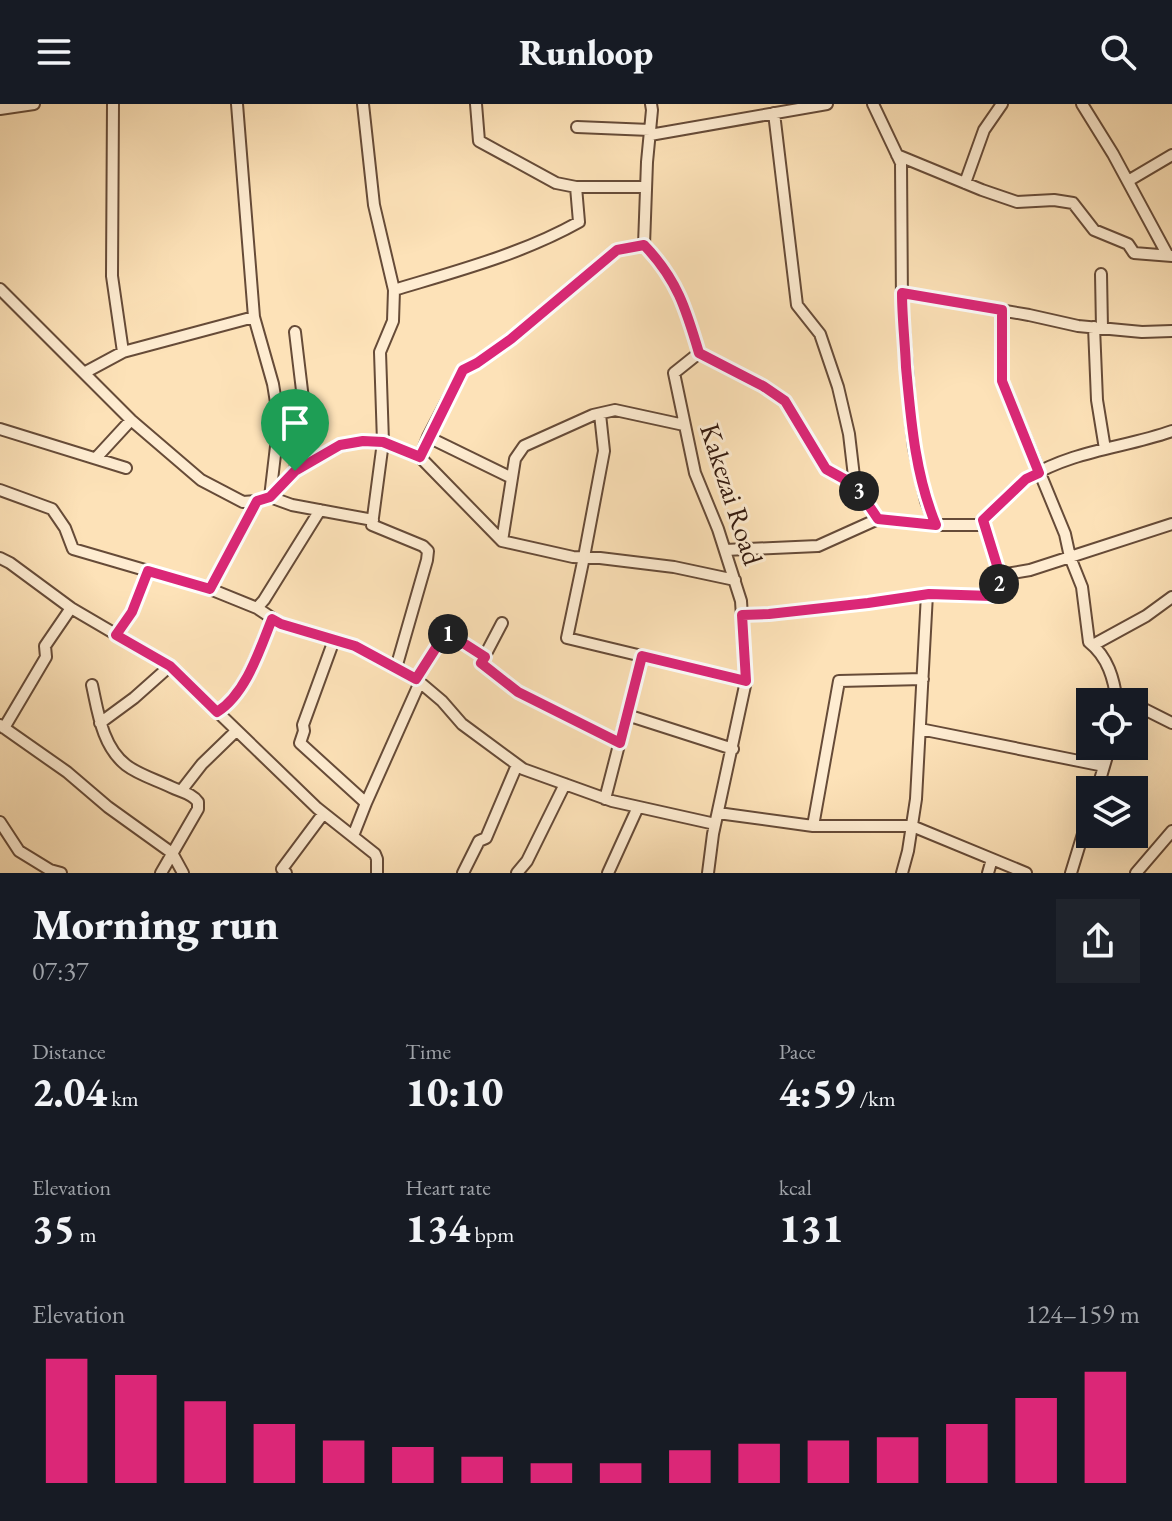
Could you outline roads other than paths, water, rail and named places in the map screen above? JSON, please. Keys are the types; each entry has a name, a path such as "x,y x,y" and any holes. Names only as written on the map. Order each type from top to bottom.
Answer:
{"street":[{"path":"0,109 34,104"},
{"path":"113,104 112,276 123,352"},
{"path":"237,104 254,317 273,384 279,421 270,497"},
{"path":"363,104 374,205 394,290 393,321 380,352 383,442 372,525 423,546 428,551 396,668"},
{"path":"476,104 479,141 556,183 576,187 646,187"},
{"path":"651,104 644,245 662,263 685,307 699,353 785,401 826,469 855,485 878,519"},
{"path":"577,127 650,133 827,104"},
{"path":"873,104 901,163 902,293 911,421 926,501 936,525"},
{"path":"965,183 984,130 1002,104"},
{"path":"1082,104 1169,255"},
{"path":"774,113 797,305 820,334 838,387 849,434 855,485"},
{"path":"897,155 1017,202 1054,200 1073,203 1094,230 1128,244 1134,253 1169,255"},
{"path":"1128,181 1172,155"},
{"path":"394,290 552,237 579,222 576,187"},
{"path":"420,457 463,370 511,339 617,250 644,245"},
{"path":"1101,274 1097,400 1105,449"},
{"path":"0,289 131,420 201,480 243,502 270,497 295,471 340,445 383,442 420,457 502,541 573,557 674,567 735,580"},
{"path":"902,293 1098,328 1172,331"},
{"path":"1002,310 1002,381 1065,534 1082,587 1089,642 1107,664 1116,688"},
{"path":"84,373 123,352 254,317"},
{"path":"295,332 303,414 295,471"},
{"name":"Kakezai Road","path":"699,353 674,373 695,473 741,601 746,681 708,873"},
{"path":"502,541 515,459 524,446 615,410 684,425"},
{"path":"600,414 604,451 567,638 746,681"},
{"path":"96,458 131,420"},
{"path":"0,429 126,468"},
{"path":"725,550 818,546 878,519 936,525 978,525 1026,479 1074,456 1172,431"},
{"path":"428,437 512,478"},
{"path":"0,490 52,509 65,528 73,549 210,589 257,608 281,624 355,646 418,680 462,724 523,769 605,799 717,819 813,826 912,826 1026,873"},
{"path":"270,497 292,505 373,520"},
{"path":"210,589 257,501"},
{"path":"257,608 320,510"},
{"path":"742,615 927,594 992,596 998,592 1000,575 983,520"},
{"path":"1000,575 1030,570 1172,524"},
{"path":"0,558 71,608 170,666 323,814 375,854 377,873"},
{"path":"116,635 132,612 148,571"},
{"path":"902,873 916,799 927,594"},
{"path":"1093,645 1146,616 1172,597"},
{"path":"71,608 45,646 46,657 2,727 67,772 108,807 172,853 183,873"},
{"path":"217,712 225,707 250,672 272,619"},
{"path":"502,623 481,663 518,692 620,743"},
{"path":"353,836 418,680 446,632 485,657"},
{"path":"334,640 303,725 300,743 366,803"},
{"path":"605,799 642,656"},
{"path":"100,723 170,666"},
{"path":"813,826 839,681 923,679"},
{"path":"92,685 100,723 117,756 126,765 195,797 198,802 198,809 161,873"},
{"path":"1148,711 1172,723"},
{"path":"627,715 733,749"},
{"path":"920,729 1104,766"},
{"path":"181,791 202,764 236,731"},
{"path":"1101,776 1106,760"},
{"path":"463,873 479,841 486,838 517,765"},
{"path":"517,873 527,861 565,784"},
{"path":"608,873 638,807"},
{"path":"286,873 282,869 323,814"},
{"path":"0,822 19,851 53,872"},
{"path":"1136,873 1172,831"},
{"path":"1071,873 1079,848"},
{"path":"988,873 992,859"}]}
